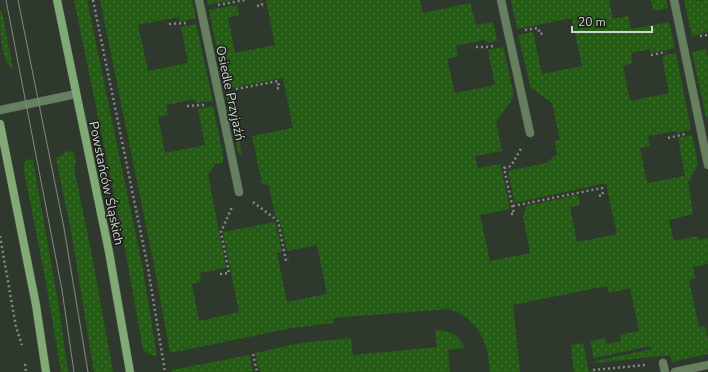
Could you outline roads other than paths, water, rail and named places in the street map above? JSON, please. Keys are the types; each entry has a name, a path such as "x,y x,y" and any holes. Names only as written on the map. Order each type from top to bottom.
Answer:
{"main road":[{"name":"Powstańców Śląskich","path":"57,0 109,252 130,372"},
{"path":"0,124 36,305 46,372"}],"street":[{"name":"Osiedle Przyjaźń","path":"199,0 239,192"},
{"path":"501,0 530,133"},
{"path":"674,0 708,165"},
{"path":"0,110 76,94"},
{"path":"663,363 665,372"},
{"path":"675,372 708,365"}],"tram line":[{"path":"6,0 62,290 74,372"},
{"path":"18,0 64,228 88,372"}]}
